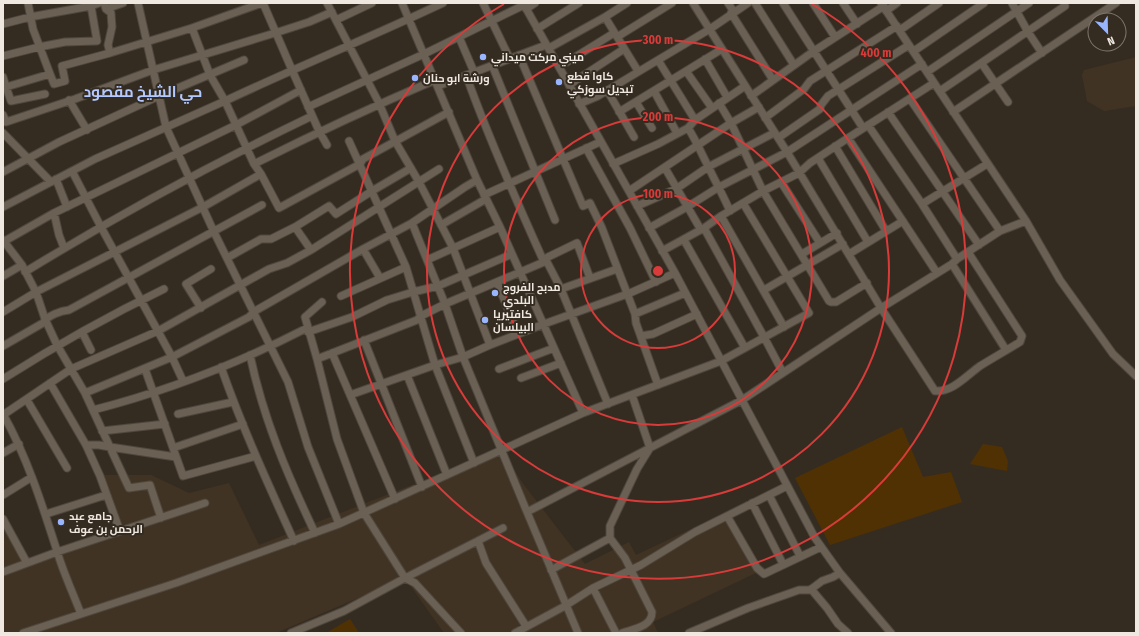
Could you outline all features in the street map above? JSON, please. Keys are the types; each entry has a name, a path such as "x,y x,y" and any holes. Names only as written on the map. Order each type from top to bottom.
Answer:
{"street":[{"path":"28,3 32,29 54,84 65,81 62,66 192,28 262,3 312,116 327,145"},
{"path":"3,24 30,17 91,6 99,3"},
{"path":"105,6 123,3"},
{"path":"138,3 166,127 202,207 288,382 308,446 339,524"},
{"path":"327,3 379,104 395,141 419,182 453,248 490,345"},
{"path":"336,20 372,3"},
{"path":"402,3 477,180 544,324 583,413"},
{"path":"3,207 53,180 166,127 225,102 292,70 443,3"},
{"path":"482,3 492,20 510,59"},
{"path":"308,107 366,79 424,54 524,5 535,3"},
{"path":"537,29 579,3"},
{"path":"254,164 319,131 379,104 436,83 466,75 548,46 605,17 627,3"},
{"path":"559,67 672,3"},
{"path":"693,3 837,233 881,308 935,391 941,391 957,384 979,367 1020,342 1022,336 968,252"},
{"path":"728,3 773,80"},
{"path":"579,104 598,96 710,29 732,12 748,3"},
{"path":"755,3 794,65"},
{"path":"783,3 852,109 922,204 1006,350"},
{"path":"813,3 835,38"},
{"path":"844,3 857,24"},
{"path":"752,96 814,51 884,7 897,3"},
{"path":"765,118 804,89 810,81 939,3"},
{"path":"637,206 676,189 708,167 743,148 776,136 820,109 821,105 828,96 912,48 974,6 984,3"},
{"path":"1012,3 1016,12 1042,53"},
{"path":"927,72 1029,3"},
{"path":"953,112 1116,3"},
{"path":"524,5 675,273 815,538 840,573 892,633"},
{"path":"3,56 65,42 96,41 91,6"},
{"path":"105,6 111,13 112,27 108,45 110,53"},
{"path":"940,91 982,64 1065,6"},
{"path":"884,7 1026,221 1060,280 1113,354 1136,376"},
{"path":"6,122 75,99 153,70 309,22 332,12"},
{"path":"605,17 638,71"},
{"path":"192,28 201,55 210,75 225,102 254,164 279,208 360,164 363,159 449,112"},
{"path":"459,37 474,72"},
{"path":"569,85 624,49"},
{"path":"620,112 722,49"},
{"path":"519,55 582,206 590,203 602,228 634,314 658,385"},
{"path":"704,59 727,97"},
{"path":"3,172 28,158 159,96 244,60"},
{"path":"658,60 695,120"},
{"path":"649,228 753,168 787,152 922,64"},
{"path":"982,64 1008,102"},
{"path":"492,65 555,220"},
{"path":"686,71 712,108"},
{"path":"6,87 50,74"},
{"path":"466,75 509,183 545,261 561,289 608,404"},
{"path":"3,77 10,101 45,94"},
{"path":"662,251 684,240 763,191 799,173 835,146 934,83"},
{"path":"613,164 658,144 688,128 695,120 745,86"},
{"path":"161,518 150,486 129,488 85,393 56,345 36,292 24,269 3,242 85,197 236,125 301,90"},
{"path":"607,90 634,137"},
{"path":"654,90 677,133"},
{"path":"910,99 1000,231"},
{"path":"69,100 87,130"},
{"path":"636,102 652,128"},
{"path":"719,103 731,123 763,191 831,302 836,302 867,283"},
{"path":"629,191 731,123 759,107"},
{"path":"888,112 979,245"},
{"path":"3,115 6,122 3,132 28,158 53,180 67,207"},
{"path":"3,276 24,269 246,148 312,116"},
{"path":"688,128 720,187 730,211"},
{"path":"848,138 937,273"},
{"path":"349,141 406,267 435,365 474,463"},
{"path":"441,225 509,183 600,142"},
{"path":"835,146 886,231"},
{"path":"586,148 630,228 656,282"},
{"path":"818,158 868,242"},
{"path":"922,204 987,164"},
{"path":"227,258 261,239 271,238 295,227 329,206 336,214 411,168"},
{"path":"665,168 676,189 702,229 783,373"},
{"path":"81,614 57,552 46,514 32,477 19,444 3,414 27,400 50,382 71,369 158,331 269,269 287,263 311,250 440,169"},
{"path":"72,171 128,278 172,357 183,381"},
{"path":"3,312 36,292 202,207 261,174"},
{"path":"85,393 172,357 249,317 253,313 363,249 412,223 477,180"},
{"path":"781,182 820,243"},
{"path":"23,633 176,583 244,557 294,541 339,524 583,413 721,361 809,313 743,203"},
{"path":"3,346 43,322 45,319 62,311 70,310 262,205"},
{"path":"54,213 59,235 64,248"},
{"path":"721,216 784,327"},
{"path":"849,254 903,221"},
{"path":"527,512 742,400 1000,231 1026,221"},
{"path":"412,223 445,304 463,357 565,606 578,633"},
{"path":"295,227 311,250"},
{"path":"427,260 500,228"},
{"path":"802,254 837,233"},
{"path":"684,240 745,348"},
{"path":"317,359 417,320 420,316 445,304 545,261 548,257 577,243 590,278"},
{"path":"764,290 843,244"},
{"path":"363,249 380,278"},
{"path":"93,410 154,393 221,367 308,330 352,317 388,300 438,286 512,254"},
{"path":"341,296 406,267"},
{"path":"201,308 186,284 211,269"},
{"path":"561,289 617,269"},
{"path":"350,395 435,365 463,357 518,334 626,294 675,273"},
{"path":"497,282 518,334"},
{"path":"3,379 56,345 164,289"},
{"path":"634,314 685,293"},
{"path":"322,302 304,317 317,359 337,439 364,513 405,578 415,583 461,633"},
{"path":"641,336 653,334 697,314"},
{"path":"82,332 91,350"},
{"path":"364,340 422,487"},
{"path":"499,369 554,348"},
{"path":"332,353 395,499"},
{"path":"250,355 255,380 272,436 288,476 315,533"},
{"path":"522,378 560,363"},
{"path":"221,367 233,402 294,541"},
{"path":"145,369 183,476 256,456"},
{"path":"407,375 447,475"},
{"path":"50,382 86,445 100,476 120,531"},
{"path":"632,395 650,448"},
{"path":"27,400 67,468"},
{"path":"178,414 233,402"},
{"path":"102,431 164,424"},
{"path":"173,448 243,424"},
{"path":"3,453 19,444"},
{"path":"86,445 99,445 176,457"},
{"path":"622,633 648,623 652,617 652,612 625,558 610,538 610,526 637,469 650,448"},
{"path":"3,495 32,477"},
{"path":"518,632 526,626 565,606 592,588 630,570 695,532 787,486"},
{"path":"769,494 800,556"},
{"path":"46,514 106,495"},
{"path":"3,572 57,552 205,503"},
{"path":"752,503 783,564"},
{"path":"727,516 757,568 764,574 821,547"},
{"path":"3,519 27,563"},
{"path":"291,633 344,611 503,528"},
{"path":"551,570 610,538"},
{"path":"478,541 486,563 526,626"},
{"path":"689,633 748,608 799,590 811,589 822,581 840,573"},
{"path":"592,588 616,633"},
{"path":"811,589 828,608 838,624 848,633"}],"shaded area":[{"path":"1136,57 1136,106 1104,111 1087,101 1082,75 1084,70"},
{"path":"902,427 923,477 951,472 962,502 830,545 795,478"},
{"path":"983,444 1002,447 1008,461 1007,471 970,464"},
{"path":"501,450 524,485 585,564 629,542 636,555 727,512 760,571 653,622 658,633 444,633 405,578 276,633 3,633 3,520 27,563 115,529 104,493 103,475 151,475 189,493 229,483 259,545"},
{"path":"350,619 359,633 326,633"}],"place":[{"name":"ميني مركت ميداني","path":"483,57"},
{"name":"ورشة ابو حنان","path":"415,78"},
{"name":"كاوا قطع تبديل سوزكي","path":"559,82"},
{"name":"مدبح الفروج البلدي","path":"495,293"},
{"name":"كافتيريا البيلسان","path":"485,320"},
{"name":"جامع عبد الرحمن بن عوف","path":"61,522"}],"district":[{"name":"حي الشيخ مقصود","path":"143,92"}]}
